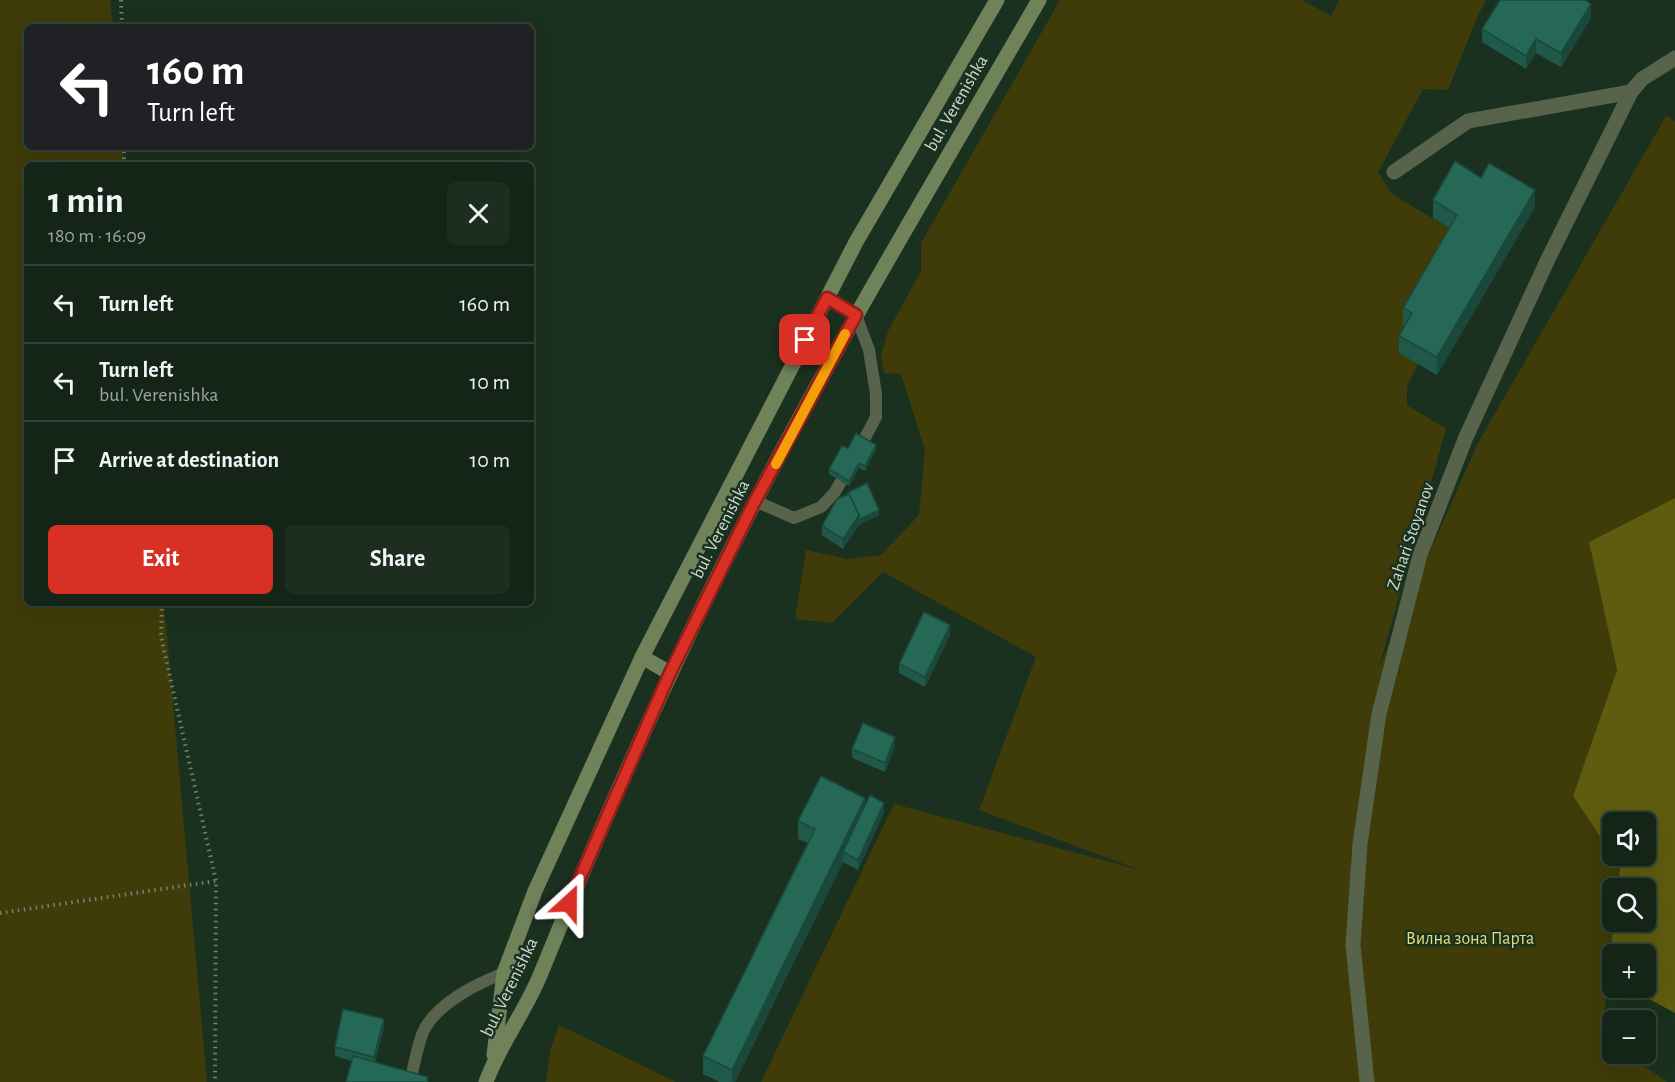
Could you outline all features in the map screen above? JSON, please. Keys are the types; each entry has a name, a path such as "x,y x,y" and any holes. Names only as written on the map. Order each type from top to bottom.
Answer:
{"main road":[{"name":"bul. Verenishka","path":"492,1064 504,973 535,891 642,657 856,242 998,0"},
{"name":"bul. Verenishka","path":"486,1082 492,1064 540,978 569,903 670,673 755,501 856,315 1039,0"},
{"path":"642,657 670,673"}],"street":[{"name":"Zahari Stoyanov","path":"1367,1082 1353,945 1360,844 1379,714 1420,555 1466,437 1548,260 1631,92 1642,79 1675,58"},
{"path":"1394,172 1468,121 1631,92"}],"lane":[{"path":"755,501 794,518 821,507 835,492 876,417 876,394 869,350 856,315 827,298"},
{"path":"410,1082 423,1033 438,1011 484,981 504,973"}],"path":[{"path":"121,0 122,24"},
{"path":"162,606 161,637 216,881 215,1082"},
{"path":"0,913 216,881"}],"green space":[{"path":"0,0 110,0 113,24 24,24 24,150 123,150 125,162 24,162 24,606 164,606 207,1082 0,1082"},
{"name":"Вилна зона Парта","path":"1060,0 1302,0 1331,16 1339,0 1486,0 1448,90 1423,89 1378,172 1392,194 1457,233 1403,326 1412,331 1418,364 1407,386 1407,405 1446,429 1379,667 1478,443 1666,116 1675,121 1675,498 1589,542 1617,670 1573,796 1602,839 1602,866 1620,866 1619,878 1602,878 1602,932 1613,932 1612,944 1602,944 1602,998 1606,998 1605,1010 1602,1010 1602,1064 1642,1064 1667,1082 761,1082 894,804 1140,870 979,810 1036,657 883,572 832,623 795,619 806,550 848,559 881,555 919,515 925,450 901,374 884,373 881,355 888,331 921,271 921,243"},
{"path":"559,1025 676,1082 546,1082 550,1051"}],"shaded area":[{"path":"1675,498 1675,1013 1647,998 1656,998 1656,944 1611,944 1613,932 1656,932 1656,878 1619,878 1620,866 1656,866 1656,812 1602,812 1602,839 1573,796 1617,670 1589,542"}],"building":[{"path":"1500,0 1585,0 1591,4 1561,53 1536,39 1526,56 1482,29"},
{"path":"1455,161 1481,178 1489,163 1535,190 1437,357 1399,336 1412,313 1403,308 1457,215 1433,200"},
{"path":"856,433 876,445 865,466 859,463 849,481 829,469 842,446 848,448"},
{"path":"867,483 879,510 859,520 859,515 847,493"},
{"path":"849,494 859,515 843,539 822,526 837,499"},
{"path":"924,612 950,625 925,677 899,664"},
{"path":"863,723 895,737 885,763 852,749"},
{"path":"821,776 865,798 732,1070 703,1056 815,829 798,821"},
{"path":"870,795 884,803 858,860 843,852"},
{"path":"343,1009 384,1019 374,1057 335,1047"},
{"path":"353,1056 428,1077 427,1082 346,1082"}],"slow traffic":[{"path":"776,464 845,334"}],"route":[{"path":"569,903 670,673 755,501 856,315 827,298 805,340"}]}
